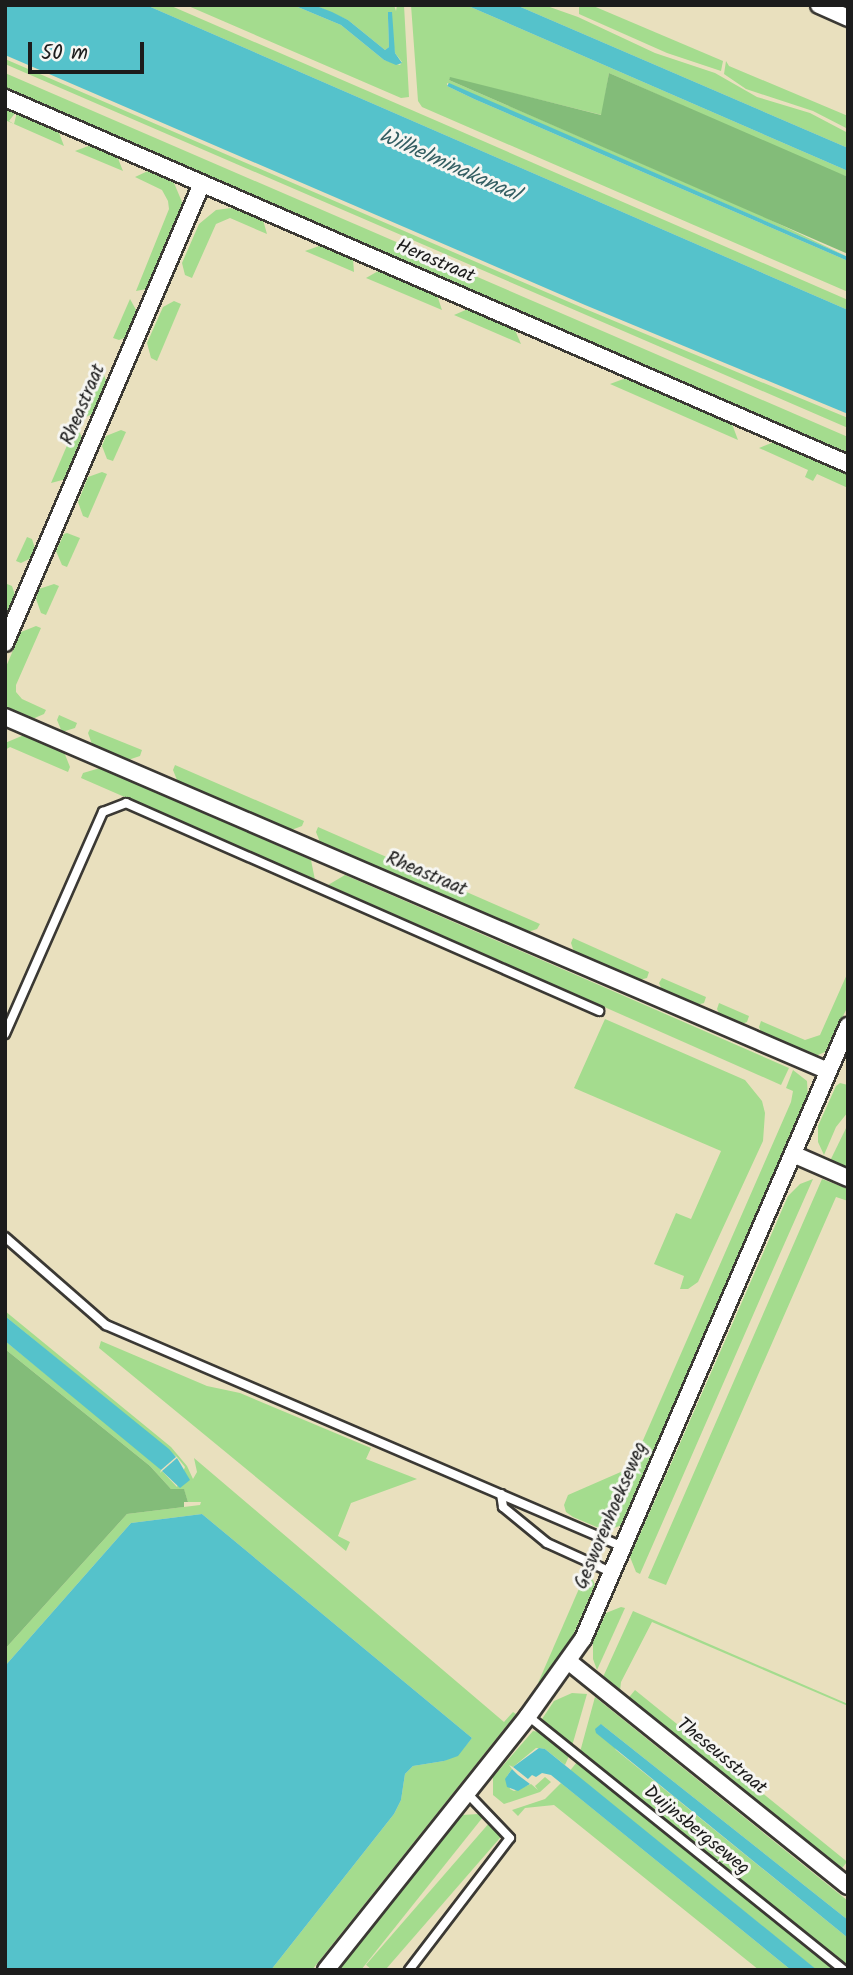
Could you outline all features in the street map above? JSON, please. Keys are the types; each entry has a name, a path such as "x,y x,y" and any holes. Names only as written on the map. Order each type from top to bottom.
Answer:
{"street":[{"path":"819,5 848,18"},
{"name":"Herastraat","path":"5,98 848,464"},
{"name":"Rheastraat","path":"5,643 202,184"},
{"name":"Rheastraat","path":"6,719 828,1071"},
{"name":"Gesworenhoekseweg","path":"326,1970 528,1716 583,1639 848,1026"},
{"path":"793,1154 848,1178"},
{"name":"Theseusstraat","path":"568,1661 848,1886"}],"lane":[{"path":"5,1034 103,812 126,803 599,1010"},
{"path":"5,1237 106,1325 621,1546"},
{"path":"501,1494 503,1507 547,1543 611,1572"},
{"name":"Duijnsbergseweg","path":"528,1716 844,1970"},
{"path":"409,1970 510,1838 467,1793"}],"green space":[{"path":"146,5 169,5 437,121 848,300 848,310"},
{"path":"186,5 293,5 341,25 384,60 400,65 402,62 395,53 388,13 389,47 385,50 348,20 314,5 394,5 396,11 397,5 404,5 409,97 401,98"},
{"path":"411,5 466,5 848,171 848,177 821,167 609,73 602,115 450,78 449,80 756,213 848,257 447,83 447,86 474,99 848,261 848,292 422,107 418,101"},
{"path":"516,5 544,5 578,17 655,53 715,73 757,97 810,113 848,133 848,148"},
{"path":"579,5 591,5 723,61 721,71 667,53 579,14"},
{"path":"5,59 583,308 848,418 848,428 5,64"},
{"path":"726,61 729,66 848,116 848,129 813,111 746,89 724,74"},
{"path":"5,73 848,437 848,457 5,90"},
{"path":"609,73 848,177 848,254 449,80 450,77 601,115"},
{"path":"5,107 16,112 9,121 14,124 5,120"},
{"path":"17,112 58,130 64,146 14,124"},
{"path":"91,145 117,156 123,171 75,151"},
{"path":"150,170 174,183 185,209 152,288 136,291 169,209 162,190 135,177"},
{"path":"231,208 263,220 267,234 230,218 216,224 192,278 185,275 182,263 199,224 216,210"},
{"path":"322,245 353,259 354,272 305,251"},
{"path":"380,270 437,295 442,310 366,278"},
{"path":"130,299 140,317 132,335 119,340 113,338"},
{"path":"174,301 181,304 157,361 151,358 147,343 163,307"},
{"path":"468,309 515,330 521,344 454,315"},
{"path":"99,372 104,375 109,388 100,410 84,418 80,416"},
{"path":"626,378 732,424 738,440 610,384"},
{"path":"74,429 79,431 85,445 70,478 51,483"},
{"path":"121,430 126,432 113,461 107,459 102,446 106,436"},
{"path":"774,442 848,474 848,488 817,474 813,481 805,477 808,470 759,448"},
{"path":"102,472 107,474 88,518 83,516 78,502 88,477"},
{"path":"67,533 80,538 67,567 62,565 56,551"},
{"path":"27,537 32,539 37,555 21,563 16,561"},
{"path":"7,584 12,586 17,601 5,622"},
{"path":"54,584 59,586 46,615 41,613 36,599 39,589"},
{"path":"36,626 41,628 16,685 16,692 22,699 46,710 44,714 30,720 5,708 5,669 21,632"},
{"path":"59,715 77,723 75,728 62,732 57,720"},
{"path":"90,729 142,750 140,756 125,761 93,747 88,733"},
{"path":"24,735 64,752 70,767 68,772 10,747 5,750 5,743"},
{"path":"175,765 304,821 302,826 286,832 179,785 173,770"},
{"path":"100,768 311,860 315,880 81,778 83,773"},
{"path":"318,827 540,924 537,929 522,934 322,847 316,832"},
{"path":"345,875 789,1068 781,1085 328,885"},
{"path":"573,938 649,972 647,978 632,982 576,958 571,943"},
{"path":"848,972 848,1006 825,1052 813,1057 764,1040 759,1027 761,1021 805,1040 820,1035"},
{"path":"662,978 706,997 704,1003 690,1007 665,997 659,983"},
{"path":"719,1003 749,1016 747,1022 734,1027 723,1022 717,1009"},
{"path":"605,1019 745,1080 762,1101 765,1113 763,1141 698,1282 688,1289 680,1289 684,1276 654,1264 676,1213 691,1219 721,1151 574,1088"},
{"path":"793,1070 807,1081 808,1098 622,1525 606,1531 573,1517 566,1512 564,1505 568,1495 623,1471 637,1454 791,1102 793,1091 786,1088"},
{"path":"840,1083 848,1085 848,1112 836,1127 824,1155 818,1142 818,1126 836,1086"},
{"path":"848,1124 848,1170 830,1161"},
{"path":"813,1179 640,1574 636,1572 630,1557 788,1196 800,1184"},
{"path":"822,1179 848,1189 848,1201 836,1197 666,1585 648,1578"},
{"path":"5,1311 171,1447 187,1466 193,1479 197,1472 194,1458 504,1722 513,1712 516,1714 312,1970 271,1970 394,1814 401,1800 405,1774 413,1766 444,1761 462,1750 472,1738 202,1514 131,1523 5,1666 5,1649 127,1514 200,1505 201,1502 188,1502 184,1490 171,1489 150,1466 5,1349 5,1341 154,1462 161,1470 160,1473 162,1471 177,1487 185,1467 177,1457 5,1316"},
{"path":"101,1341 207,1386 240,1393 371,1448 366,1459 417,1479 351,1503 338,1536 350,1542 346,1551 99,1348"},
{"path":"5,1349 150,1466 171,1489 184,1489 188,1502 184,1502 184,1507 127,1514 5,1649"},
{"path":"588,1568 595,1585 573,1635 547,1676 538,1683"},
{"path":"625,1608 597,1670 593,1659 593,1642 606,1613"},
{"path":"633,1611 848,1706 652,1622 621,1682 620,1691 603,1677"},
{"path":"635,1690 847,1862 841,1870 629,1698"},
{"path":"572,1693 587,1694 572,1746 542,1719 554,1701"},
{"path":"595,1697 848,1901 848,1920 601,1724 616,1750 848,1938 848,1967 580,1752"},
{"path":"533,1731 540,1732 569,1756 565,1765 545,1749 536,1748 513,1767 509,1765 512,1769 507,1776 510,1789 514,1791 531,1784 538,1790 535,1786 545,1777 551,1782 540,1792 504,1804 493,1795 493,1777"},
{"path":"577,1762 834,1970 816,1970 570,1771"},
{"path":"561,1783 791,1970 759,1970 554,1805 525,1808 518,1816 512,1810 545,1799"},
{"path":"478,1814 483,1817 361,1970 339,1970 462,1815"},
{"path":"490,1822 504,1834 385,1970 372,1970 366,1965"}],"water":[{"name":"Wilhelminakanaal","path":"5,5 146,5 848,310 848,414 585,305 5,55"},
{"path":"293,5 314,5 332,12 348,20 385,50 389,47 388,12 392,12 395,53 402,63 396,65 384,60 341,25"},
{"path":"466,5 516,5 848,148 848,171"},
{"path":"449,83 848,257 848,261 474,99 447,86"},
{"path":"5,1316 176,1457 161,1470 5,1341"},
{"path":"177,1458 190,1480 180,1488 162,1471"},
{"path":"202,1514 472,1738 458,1756 413,1766 405,1774 401,1800 394,1814 271,1970 5,1970 5,1666 131,1523"},
{"path":"601,1724 848,1920 848,1938 596,1733 595,1729"},
{"path":"539,1748 545,1749 817,1970 791,1970 551,1775 542,1773 536,1777 532,1775 528,1779 513,1767"},
{"path":"512,1769 530,1784 518,1791 507,1787 505,1779"}]}
